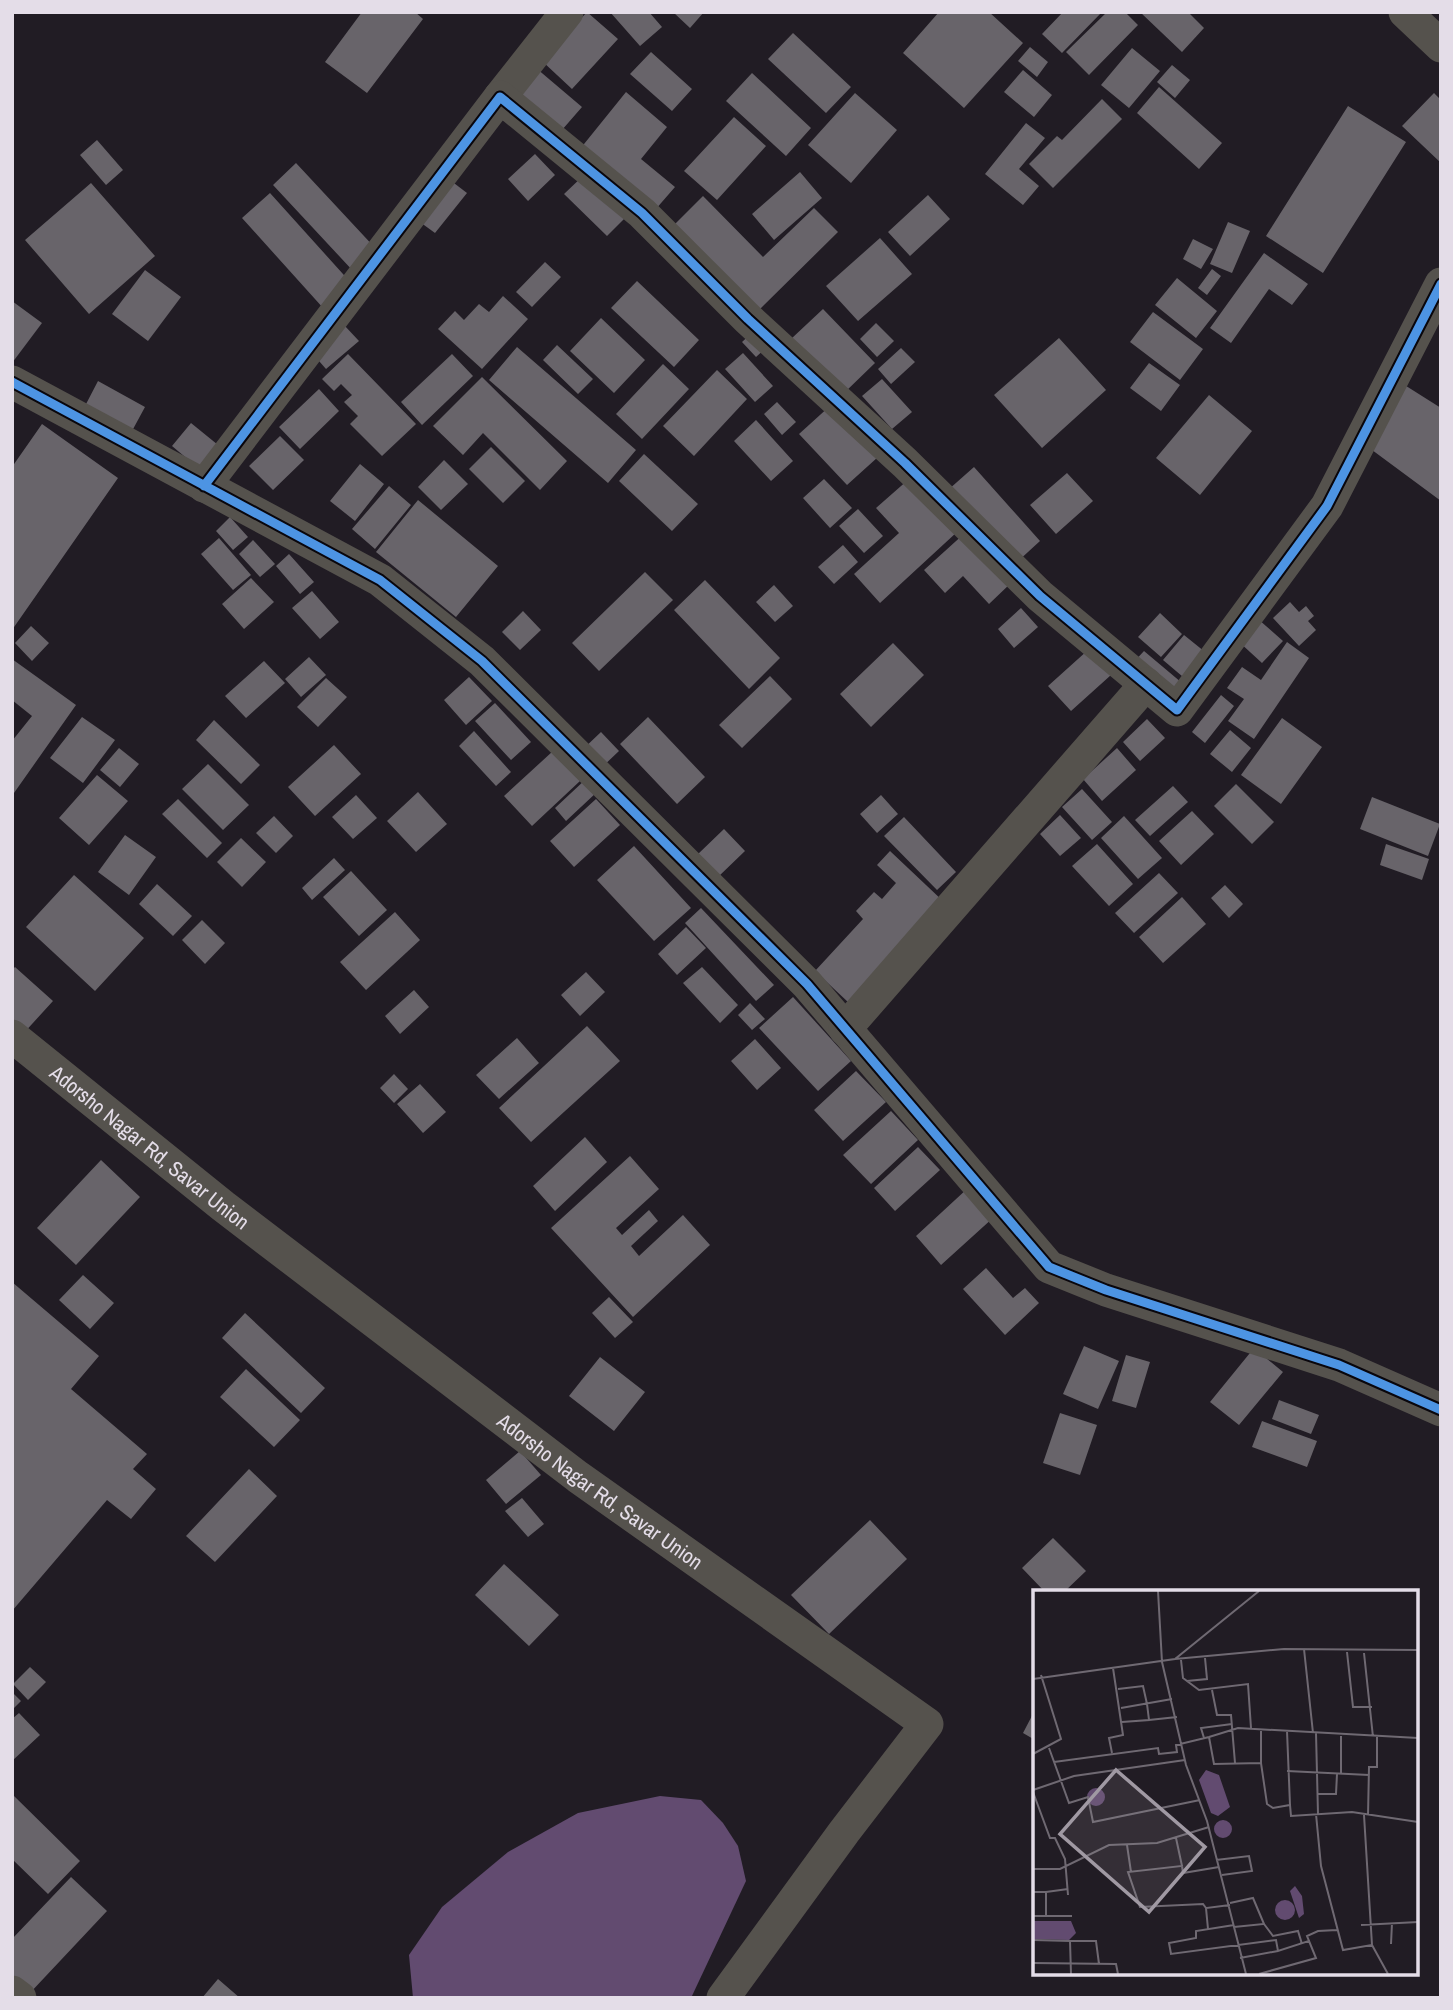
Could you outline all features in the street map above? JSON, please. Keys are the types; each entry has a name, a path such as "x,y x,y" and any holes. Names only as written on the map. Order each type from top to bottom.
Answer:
{"street":[{"path":"204,486 500,97 568,12"},
{"path":"1405,12 1441,46"},
{"path":"500,97 642,213 748,319 905,463 1040,596 1177,710 1327,506 1441,284"},
{"path":"12,382 380,580 482,661 807,984 1049,1267 1106,1290 1339,1365 1441,1410"},
{"path":"845,1029 1146,684"},
{"name":"Adorsho Nagar Rd, Savar Union","path":"12,1037 223,1206 578,1478 927,1724 723,1998"},
{"path":"12,1992 20,1998"}],"shaded area":[{"path":"660,1796 701,1800 723,1823 738,1846 746,1881 691,1998 413,1998 409,1955 442,1907 508,1852 578,1813"}],"building":[{"path":"362,12 415,12 423,19 367,93 325,62"},
{"path":"587,12 618,39 572,89 542,61"},
{"path":"610,12 649,12 662,27 640,46"},
{"path":"673,12 704,12 690,28"},
{"path":"939,12 989,12 1023,43 964,108 903,53"},
{"path":"1063,12 1102,12 1062,53 1042,34"},
{"path":"1107,12 1125,12 1138,25 1089,75 1066,52"},
{"path":"1140,12 1188,12 1204,28 1182,52"},
{"path":"793,33 851,87 826,113 768,59"},
{"path":"1030,47 1048,62 1037,77 1018,61"},
{"path":"1132,48 1160,71 1129,108 1101,85"},
{"path":"651,52 692,89 672,111 630,74"},
{"path":"1172,65 1190,80 1175,98 1157,82"},
{"path":"536,68 582,107 555,138 510,98"},
{"path":"1023,70 1052,95 1034,117 1004,92"},
{"path":"752,73 811,128 786,156 726,101"},
{"path":"1159,87 1222,143 1199,169 1137,113"},
{"path":"626,92 667,127 641,159 675,187 655,210 580,149"},
{"path":"855,93 897,130 851,183 808,145"},
{"path":"1434,93 1441,100 1441,163 1402,126"},
{"path":"1102,99 1122,119 1053,188 1029,164 1057,136 1062,140"},
{"path":"1348,106 1406,142 1323,273 1266,236"},
{"path":"734,117 766,146 717,200 684,171"},
{"path":"1026,123 1045,138 1019,169 1039,186 1023,205 985,174"},
{"path":"97,140 123,170 106,185 80,155"},
{"path":"535,154 555,175 528,201 508,179"},
{"path":"296,163 377,250 354,272 273,185"},
{"path":"800,172 822,198 774,240 752,214"},
{"path":"584,175 626,217 607,236 564,194"},
{"path":"446,177 467,193 435,233 413,217"},
{"path":"91,183 155,256 89,314 25,240"},
{"path":"270,193 352,284 324,309 242,218"},
{"path":"928,195 950,219 910,256 888,232"},
{"path":"703,196 763,257 814,208 838,232 755,314 671,228"},
{"path":"1228,222 1250,231 1232,273 1210,264"},
{"path":"880,238 912,274 858,321 826,286"},
{"path":"1193,239 1213,249 1201,269 1183,259"},
{"path":"1264,253 1308,284 1292,305 1269,289 1231,343 1210,328"},
{"path":"545,262 561,277 532,307 516,292"},
{"path":"1212,269 1221,276 1207,295 1198,288"},
{"path":"145,270 181,297 148,341 112,314"},
{"path":"1177,278 1217,311 1196,338 1155,305"},
{"path":"637,281 699,340 674,367 611,308"},
{"path":"503,296 528,319 482,369 438,329 455,311 464,320 479,304 489,312"},
{"path":"12,301 42,323 12,363"},
{"path":"823,309 875,363 843,394 791,339"},
{"path":"1153,312 1203,349 1180,380 1130,342"},
{"path":"601,318 645,360 614,393 570,351"},
{"path":"876,323 894,341 877,357 860,339"},
{"path":"344,325 359,341 326,369 312,353"},
{"path":"754,331 768,346 756,357 742,342"},
{"path":"1059,338 1106,390 1042,448 994,395"},
{"path":"557,345 593,379 578,394 543,360"},
{"path":"517,347 636,450 608,483 489,380"},
{"path":"901,348 915,362 891,384 878,369"},
{"path":"743,353 773,386 755,402 725,369"},
{"path":"348,354 416,424 382,456 350,424 358,416 344,402 352,395 341,384 334,391 322,379"},
{"path":"452,354 473,376 422,425 401,402"},
{"path":"1149,363 1180,385 1161,411 1130,388"},
{"path":"663,364 689,389 642,439 616,414"},
{"path":"717,370 747,399 694,456 663,426"},
{"path":"482,377 567,461 540,490 483,433 463,455 433,426"},
{"path":"882,379 912,412 892,429 862,396"},
{"path":"98,381 145,407 132,431 85,406"},
{"path":"1403,384 1441,408 1441,501 1368,447"},
{"path":"319,389 339,411 300,449 279,427"},
{"path":"1209,395 1252,431 1200,495 1156,458"},
{"path":"777,402 796,422 782,435 764,414"},
{"path":"831,405 878,457 847,485 799,434"},
{"path":"756,420 793,461 771,481 734,441"},
{"path":"191,423 223,449 203,472 172,446"},
{"path":"42,424 118,478 12,630 12,467"},
{"path":"280,436 304,460 273,490 249,466"},
{"path":"491,447 525,481 503,503 469,469"},
{"path":"644,454 698,504 672,531 619,481"},
{"path":"444,460 468,484 441,510 418,487"},
{"path":"360,464 384,484 355,521 330,501"},
{"path":"974,467 1040,541 1015,564 948,490"},
{"path":"1067,473 1093,501 1056,534 1030,505"},
{"path":"824,479 852,508 830,528 803,498"},
{"path":"909,479 957,532 880,603 854,574 899,533 876,508"},
{"path":"389,486 411,505 375,549 352,529"},
{"path":"418,500 498,566 456,617 376,552"},
{"path":"858,509 883,536 864,553 839,526"},
{"path":"230,517 248,537 233,550 216,531"},
{"path":"966,532 1011,583 989,604 963,576 945,593 924,570"},
{"path":"219,538 251,575 233,590 201,554"},
{"path":"253,540 275,564 260,577 239,554"},
{"path":"843,545 858,562 834,584 818,567"},
{"path":"289,554 314,582 300,594 276,566"},
{"path":"645,572 673,600 599,671 572,643"},
{"path":"251,578 274,602 244,629 222,604"},
{"path":"705,580 780,658 749,689 674,610"},
{"path":"774,585 793,606 775,622 756,602"},
{"path":"312,591 339,622 320,639 292,608"},
{"path":"1290,602 1299,612 1306,606 1314,616 1308,621 1316,630 1299,646 1273,618"},
{"path":"1021,608 1038,627 1014,648 998,629"},
{"path":"523,611 541,630 520,650 502,632"},
{"path":"1160,613 1182,634 1161,657 1138,637"},
{"path":"1258,619 1283,641 1262,663 1238,641"},
{"path":"31,626 49,643 32,661 15,643"},
{"path":"1184,635 1210,656 1189,682 1163,660"},
{"path":"1287,642 1309,658 1254,739 1228,721 1244,699 1227,688 1242,667 1261,680"},
{"path":"893,643 924,675 871,727 840,694"},
{"path":"1088,650 1111,675 1071,711 1048,686"},
{"path":"1144,651 1188,688 1174,703 1131,665"},
{"path":"309,657 326,675 301,697 285,679"},
{"path":"12,659 76,705 14,793 12,741 32,716 12,700"},
{"path":"264,661 285,683 246,718 225,696"},
{"path":"770,676 792,699 742,748 719,725"},
{"path":"469,677 492,701 466,725 444,700"},
{"path":"326,678 347,697 318,727 297,707"},
{"path":"1221,695 1234,706 1205,743 1192,732"},
{"path":"495,703 531,742 511,760 475,721"},
{"path":"82,717 115,740 83,783 50,758"},
{"path":"648,717 705,777 677,804 620,744"},
{"path":"1282,718 1322,747 1281,804 1241,775"},
{"path":"1147,719 1165,738 1140,761 1123,742"},
{"path":"214,720 260,765 241,784 196,740"},
{"path":"1230,730 1251,748 1232,772 1210,754"},
{"path":"474,731 511,772 496,786 459,746"},
{"path":"601,732 619,751 599,770 581,751"},
{"path":"334,745 361,774 315,816 288,787"},
{"path":"119,748 139,764 120,787 100,770"},
{"path":"1117,748 1136,770 1102,801 1083,779"},
{"path":"553,751 580,781 532,826 504,796"},
{"path":"208,764 249,805 223,830 182,789"},
{"path":"97,775 128,801 89,845 59,818"},
{"path":"586,779 597,792 566,821 555,808"},
{"path":"1236,784 1274,822 1252,844 1214,806"},
{"path":"1173,786 1188,802 1150,836 1135,820"},
{"path":"1082,789 1112,822 1092,840 1062,807"},
{"path":"418,792 447,824 416,852 387,821"},
{"path":"356,795 377,818 353,839 332,817"},
{"path":"881,795 898,814 877,833 860,814"},
{"path":"1372,797 1440,824 1428,856 1360,829"},
{"path":"178,799 222,843 207,858 162,814"},
{"path":"596,799 620,825 574,867 550,841"},
{"path":"1192,811 1214,834 1181,865 1159,841"},
{"path":"1060,815 1081,838 1060,856 1040,834"},
{"path":"274,816 293,836 276,853 256,833"},
{"path":"1124,816 1162,858 1138,879 1101,838"},
{"path":"904,817 956,872 937,890 884,836"},
{"path":"724,829 745,851 718,877 697,855"},
{"path":"125,835 156,857 129,895 98,872"},
{"path":"241,838 266,862 242,887 217,862"},
{"path":"1097,844 1133,884 1109,906 1072,866"},
{"path":"1386,844 1429,859 1422,880 1380,865"},
{"path":"634,846 691,908 654,941 597,880"},
{"path":"890,851 944,902 849,1003 815,971 863,919 856,911 874,892 882,899 896,883 877,865"},
{"path":"334,858 345,870 312,900 302,888"},
{"path":"351,871 387,910 359,936 323,897"},
{"path":"1159,873 1178,893 1134,933 1115,913"},
{"path":"74,875 144,938 95,991 26,927"},
{"path":"157,884 192,916 173,936 139,904"},
{"path":"1225,885 1243,904 1229,918 1211,898"},
{"path":"1182,897 1206,924 1163,963 1139,937"},
{"path":"701,908 774,985 756,1001 685,923"},
{"path":"395,912 420,940 366,990 340,962"},
{"path":"202,920 225,943 205,964 182,940"},
{"path":"686,927 706,948 677,975 658,954"},
{"path":"15,967 53,1001 22,1035 12,1026 12,970"},
{"path":"702,967 738,1005 720,1023 683,983"},
{"path":"586,972 605,992 580,1016 561,995"},
{"path":"414,990 429,1007 400,1034 385,1016"},
{"path":"793,997 851,1061 818,1091 759,1028"},
{"path":"750,1003 765,1019 752,1030 738,1015"},
{"path":"587,1026 620,1061 531,1142 499,1108"},
{"path":"517,1038 539,1063 499,1099 476,1075"},
{"path":"755,1039 781,1068 757,1090 731,1061"},
{"path":"856,1071 886,1102 843,1141 814,1110"},
{"path":"394,1074 408,1089 394,1103 380,1088"},
{"path":"420,1084 446,1112 423,1133 397,1104"},
{"path":"891,1111 918,1140 871,1184 843,1155"},
{"path":"585,1137 607,1162 555,1211 533,1186"},
{"path":"918,1147 940,1170 895,1211 874,1188"},
{"path":"630,1156 659,1189 616,1228 622,1235 649,1210 658,1221 631,1246 639,1256 683,1215 710,1245 633,1317 551,1228"},
{"path":"101,1160 140,1197 76,1265 37,1228"},
{"path":"968,1188 994,1217 941,1265 916,1236"},
{"path":"986,1268 1013,1298 1025,1288 1039,1303 1005,1335 963,1289"},
{"path":"83,1275 114,1303 90,1329 59,1300"},
{"path":"12,1282 99,1356 71,1389 147,1454 133,1469 156,1489 131,1519 107,1500 12,1611"},
{"path":"609,1297 633,1322 615,1338 592,1313"},
{"path":"245,1313 325,1388 301,1413 222,1338"},
{"path":"1084,1346 1119,1361 1098,1409 1063,1394"},
{"path":"1254,1348 1283,1372 1239,1425 1210,1402"},
{"path":"1126,1355 1150,1362 1136,1408 1112,1401"},
{"path":"600,1357 645,1392 614,1431 569,1396"},
{"path":"246,1369 300,1420 274,1447 220,1397"},
{"path":"1279,1400 1319,1415 1311,1434 1272,1419"},
{"path":"1060,1413 1097,1425 1080,1475 1043,1463"},
{"path":"1262,1421 1317,1441 1307,1467 1252,1447"},
{"path":"520,1451 541,1475 506,1504 486,1480"},
{"path":"249,1469 277,1496 215,1562 186,1536"},
{"path":"522,1498 544,1524 528,1537 505,1511"},
{"path":"870,1520 907,1559 829,1634 791,1595"},
{"path":"1053,1538 1086,1571 1066,1590 1043,1590 1022,1568"},
{"path":"504,1564 559,1615 529,1646 475,1595"},
{"path":"30,1667 46,1682 28,1700 13,1684"},
{"path":"12,1692 21,1701 12,1710"},
{"path":"19,1713 40,1735 12,1761 12,1719"},
{"path":"1033,1714 1033,1739 1023,1733"},
{"path":"12,1794 80,1861 48,1894 12,1859"},
{"path":"71,1877 107,1911 29,1994 12,1978 12,1939"},
{"path":"218,1979 240,1998 202,1998"}],"cycle path":[{"path":"204,486 500,97 642,213 748,319 905,463 1040,596 1177,710 1327,506 1441,284"},
{"path":"12,382 380,580 482,661 807,984 1049,1267 1106,1290 1339,1365 1441,1410"}]}
